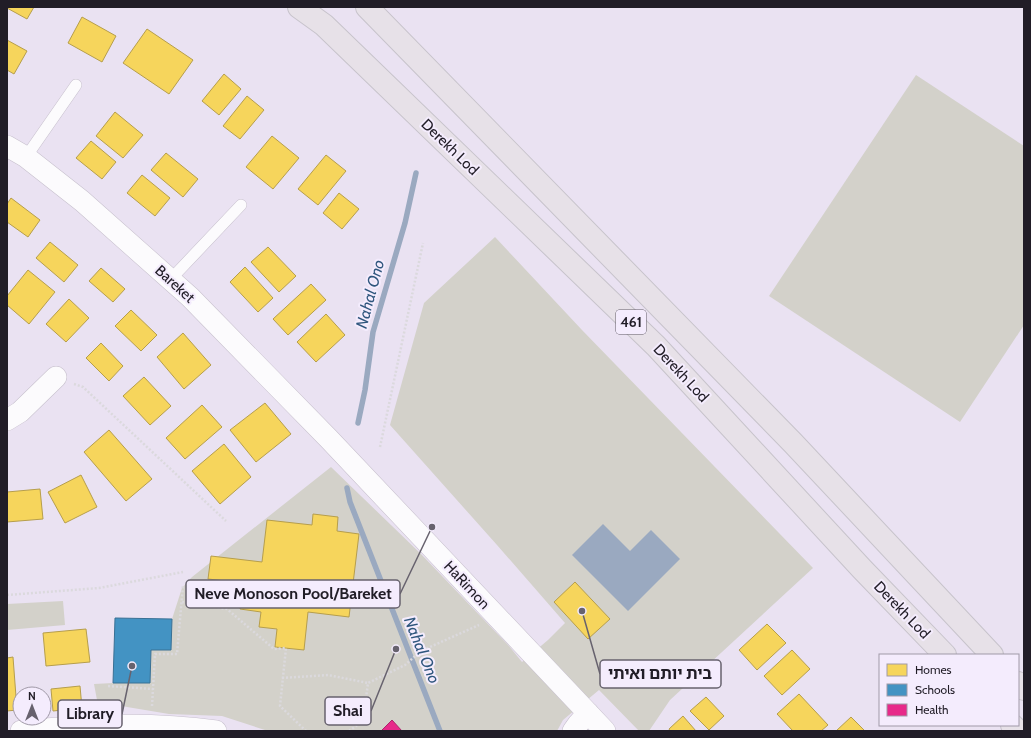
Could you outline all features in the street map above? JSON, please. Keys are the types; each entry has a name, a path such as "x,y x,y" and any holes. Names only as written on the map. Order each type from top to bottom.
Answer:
{"main road":[{"name":"Derekh Lod","path":"299,7 324,25 656,346 862,569 944,654"},
{"name":"Derekh Lod","path":"367,7 793,443 991,654"}],"street":[{"name":"Bareket","path":"7,146 26,157 82,201 190,297 329,439"},
{"path":"7,420 20,412 56,377"},
{"name":"HaRimon","path":"329,439 605,731"},
{"path":"573,731 588,713"},
{"path":"21,731 68,726 152,725 188,727 216,731"}],"lane":[{"path":"26,157 76,85"},
{"path":"170,279 241,205"}],"path":[{"path":"380,446 423,243"},
{"path":"83,387 226,521"},
{"path":"7,595 99,588 183,572"},
{"path":"152,725 155,654 177,654 183,584"},
{"path":"182,602 227,610 274,649 286,648 280,706 306,731"},
{"path":"282,678 328,675 368,684 405,665 421,651 481,624 494,613"},
{"path":"349,731 363,721 368,684"},
{"path":"108,686 153,689"}],"shaded area":[{"path":"916,75 1024,146 1024,325 960,422 769,296"},
{"path":"495,237 582,330 813,568 670,700 649,731 639,731 599,690 563,720 557,731 268,731 222,716 169,714 97,700 94,684 150,683 151,650 171,650 172,619 182,588 192,577 331,467 421,554 509,646 522,662 565,623 390,425 424,303"},
{"path":"63,601 65,625 7,630 7,604"}],"water":[{"path":"603,524 630,551 651,530 680,559 628,611 572,555"}],"building: Homes":[{"path":"7,7 34,7 27,19"},
{"path":"82,17 116,36 102,62 68,43"},
{"path":"147,29 193,60 169,94 123,63"},
{"path":"7,40 27,51 14,74 7,70"},
{"path":"224,74 241,89 219,115 202,101"},
{"path":"247,96 264,110 240,139 223,126"},
{"path":"115,112 143,135 123,158 96,136"},
{"path":"272,136 299,158 273,189 246,167"},
{"path":"91,141 116,162 102,179 76,158"},
{"path":"166,153 198,179 183,197 151,170"},
{"path":"326,155 346,171 318,205 298,189"},
{"path":"142,175 170,198 155,216 127,193"},
{"path":"339,193 359,209 342,229 323,213"},
{"path":"11,198 40,220 28,237 7,222 7,204"},
{"path":"50,242 78,265 64,282 36,258"},
{"path":"268,247 296,276 279,292 251,262"},
{"path":"245,267 273,298 258,312 230,282"},
{"path":"101,268 125,289 113,302 89,281"},
{"path":"28,270 55,292 29,324 7,305 7,296"},
{"path":"311,284 326,300 288,335 273,319"},
{"path":"69,299 89,318 66,342 46,324"},
{"path":"131,310 157,335 141,351 115,326"},
{"path":"326,314 345,335 316,362 297,342"},
{"path":"183,333 211,365 184,389 157,357"},
{"path":"101,343 123,366 109,381 86,358"},
{"path":"144,377 171,406 150,425 123,396"},
{"path":"265,403 291,434 256,462 230,430"},
{"path":"202,405 222,427 185,459 166,438"},
{"path":"109,430 152,479 126,501 84,452"},
{"path":"224,444 251,477 220,504 192,471"},
{"path":"81,475 97,507 65,523 48,492"},
{"path":"40,489 43,519 7,522 7,492"},
{"path":"313,514 338,517 337,531 359,534 349,617 308,612 304,650 275,647 277,629 259,627 261,612 240,609 243,583 208,579 211,556 262,562 267,520 312,525"},
{"path":"575,582 610,619 588,639 554,602"},
{"path":"767,624 786,643 757,670 739,650"},
{"path":"86,629 90,662 46,666 43,633"},
{"path":"792,650 810,669 782,695 764,676"},
{"path":"13,657 15,686 12,686 12,710 7,711 7,658"},
{"path":"80,686 82,708 53,711 52,689"},
{"path":"799,694 828,725 821,731 793,731 777,714"},
{"path":"706,697 724,716 709,730 690,711"},
{"path":"683,716 696,731 670,731 669,729"},
{"path":"851,717 865,731 836,731"}],"building: Schools":[{"path":"115,618 172,619 171,650 151,650 150,683 113,683"}],"building: Health":[{"path":"392,720 402,731 381,731"}],"waterway":[{"name":"Nahal Ono","path":"358,423 365,390 373,332 405,223 416,173"},
{"name":"Nahal Ono","path":"347,488 350,502 440,731"}],"place":[{"name":"Neve Monoson Pool/Bareket","path":"432,527"},
{"name":"בית יותם ואיתי","path":"582,611"},
{"name":"Shai","path":"396,649"},
{"name":"Library","path":"132,666"}]}
